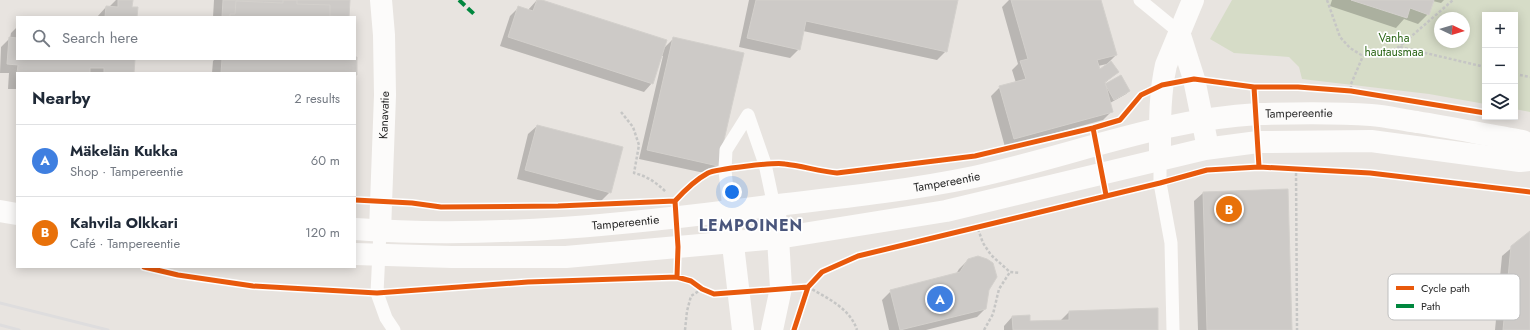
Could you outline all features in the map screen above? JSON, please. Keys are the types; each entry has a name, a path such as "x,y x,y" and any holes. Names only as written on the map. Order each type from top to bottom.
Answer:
{"main road":[{"name":"Kanavatie","path":"380,230 385,95 384,35 381,0"},
{"path":"1160,159 1160,106 1166,65 1193,0"},
{"path":"1179,32 1194,79 1208,148"},
{"name":"Tampereentie","path":"356,229 443,232 507,232 569,228 675,209 729,212 877,194 974,177 1203,120 1256,114 1318,113 1372,115 1523,141 1530,146"},
{"path":"356,254 379,256 566,257 778,238 946,211 1208,148 1258,142 1371,141 1520,162 1530,160"},
{"path":"772,330 781,288 778,238 774,206"},
{"path":"0,211 16,214"},
{"path":"729,212 743,330"}],"lane":[{"path":"1140,0 1179,32"},
{"path":"729,212 725,170 726,150 748,115 765,164 774,206"},
{"path":"1160,159 1160,183 1171,243 1173,330"},
{"path":"380,230 377,293 386,318 394,330"}],"path":[{"path":"1327,0 1340,37 1350,48 1363,56 1382,55 1400,47 1453,0"},
{"path":"1400,47 1482,66"},
{"path":"1350,91 1351,84 1363,56"},
{"path":"1518,75 1530,77"},
{"path":"1343,91 1358,92"},
{"path":"621,112 633,127 639,145 634,173 657,183 675,209"},
{"path":"1288,168 1303,168"},
{"path":"1296,168 1297,330"},
{"path":"970,228 985,225"},
{"path":"977,226 983,243 991,254 1010,272 1020,273"},
{"path":"984,330 994,314 999,289 1010,272"},
{"path":"781,288 808,286 813,282"},
{"path":"697,285 714,294 738,292"},
{"path":"806,294 808,286"},
{"path":"808,286 838,304 854,321 857,330"},
{"path":"685,330 686,311 691,296 702,289"}],"green space":[{"name":"Vanha hautausmaa","path":"1232,0 1530,0 1530,112 1518,110 1518,12 1482,12 1482,103 1429,94 1302,79 1299,67 1289,57 1234,53 1210,39"}],"building":[{"path":"118,0 133,0 132,7 138,7 137,16 105,16 106,6 118,7"},
{"path":"223,0 350,0 349,16 222,16"},
{"path":"283,0 297,0 297,4 330,5 330,16 230,16 230,14 235,14 236,1 283,3"},
{"path":"537,0 542,0 667,40 653,84 508,37 518,6 533,11"},
{"path":"756,0 958,0 947,52 806,21 800,50 747,38"},
{"path":"1011,0 1101,0 1117,55 1097,60 1100,69 1111,61 1119,72 1105,82 1113,112 1014,139 999,86 1026,79 1020,61 1028,59"},
{"path":"1351,0 1434,0 1429,15 1410,8 1407,18"},
{"path":"9,37 16,38 16,60 135,60 134,72 104,72 104,68 90,68 90,72 17,72 18,65 7,64"},
{"path":"673,37 744,53 718,166 647,150"},
{"path":"357,57 357,75 356,72 221,72 222,60 356,60"},
{"path":"1121,75 1130,91 1114,100 1105,84"},
{"path":"537,125 623,147 611,193 525,170"},
{"path":"1288,189 1292,330 1207,330 1203,192"},
{"path":"1530,231 1530,330 1503,330 1504,320 1520,320 1520,274 1508,274 1511,246"},
{"path":"978,256 993,263 997,277 989,290 986,309 900,330 890,290 960,272 968,259"},
{"path":"1158,308 1158,330 1013,330 1012,316 1030,315 1030,321 1069,320 1069,311"}],"railway":[{"path":"0,303 108,330"},
{"path":"0,325 19,330"}],"marked path":[{"path":"459,0 474,14"}],"cycle path":[{"path":"356,200 412,203 441,207 558,206 675,201 690,186 713,171 758,165 779,164 837,173 975,156 1093,128 1120,120 1141,95 1162,85 1194,79 1254,87 1298,87 1351,91 1482,113"},
{"path":"1254,87 1259,167"},
{"path":"1093,128 1106,195"},
{"path":"794,330 808,287 822,272 858,256 1160,183 1207,170 1259,167 1370,173 1530,192"},
{"path":"675,201 678,247 677,277"},
{"path":"148,268 178,275 253,286 377,293 528,282 677,277 691,281 702,289 714,294 808,287"}],"place":[{"name":"Kahvila Olkkari","path":"1229,209"},
{"name":"Mäkelän Kukka","path":"940,299"}],"district":[{"name":"LEMPOINEN","path":"751,225"}]}
